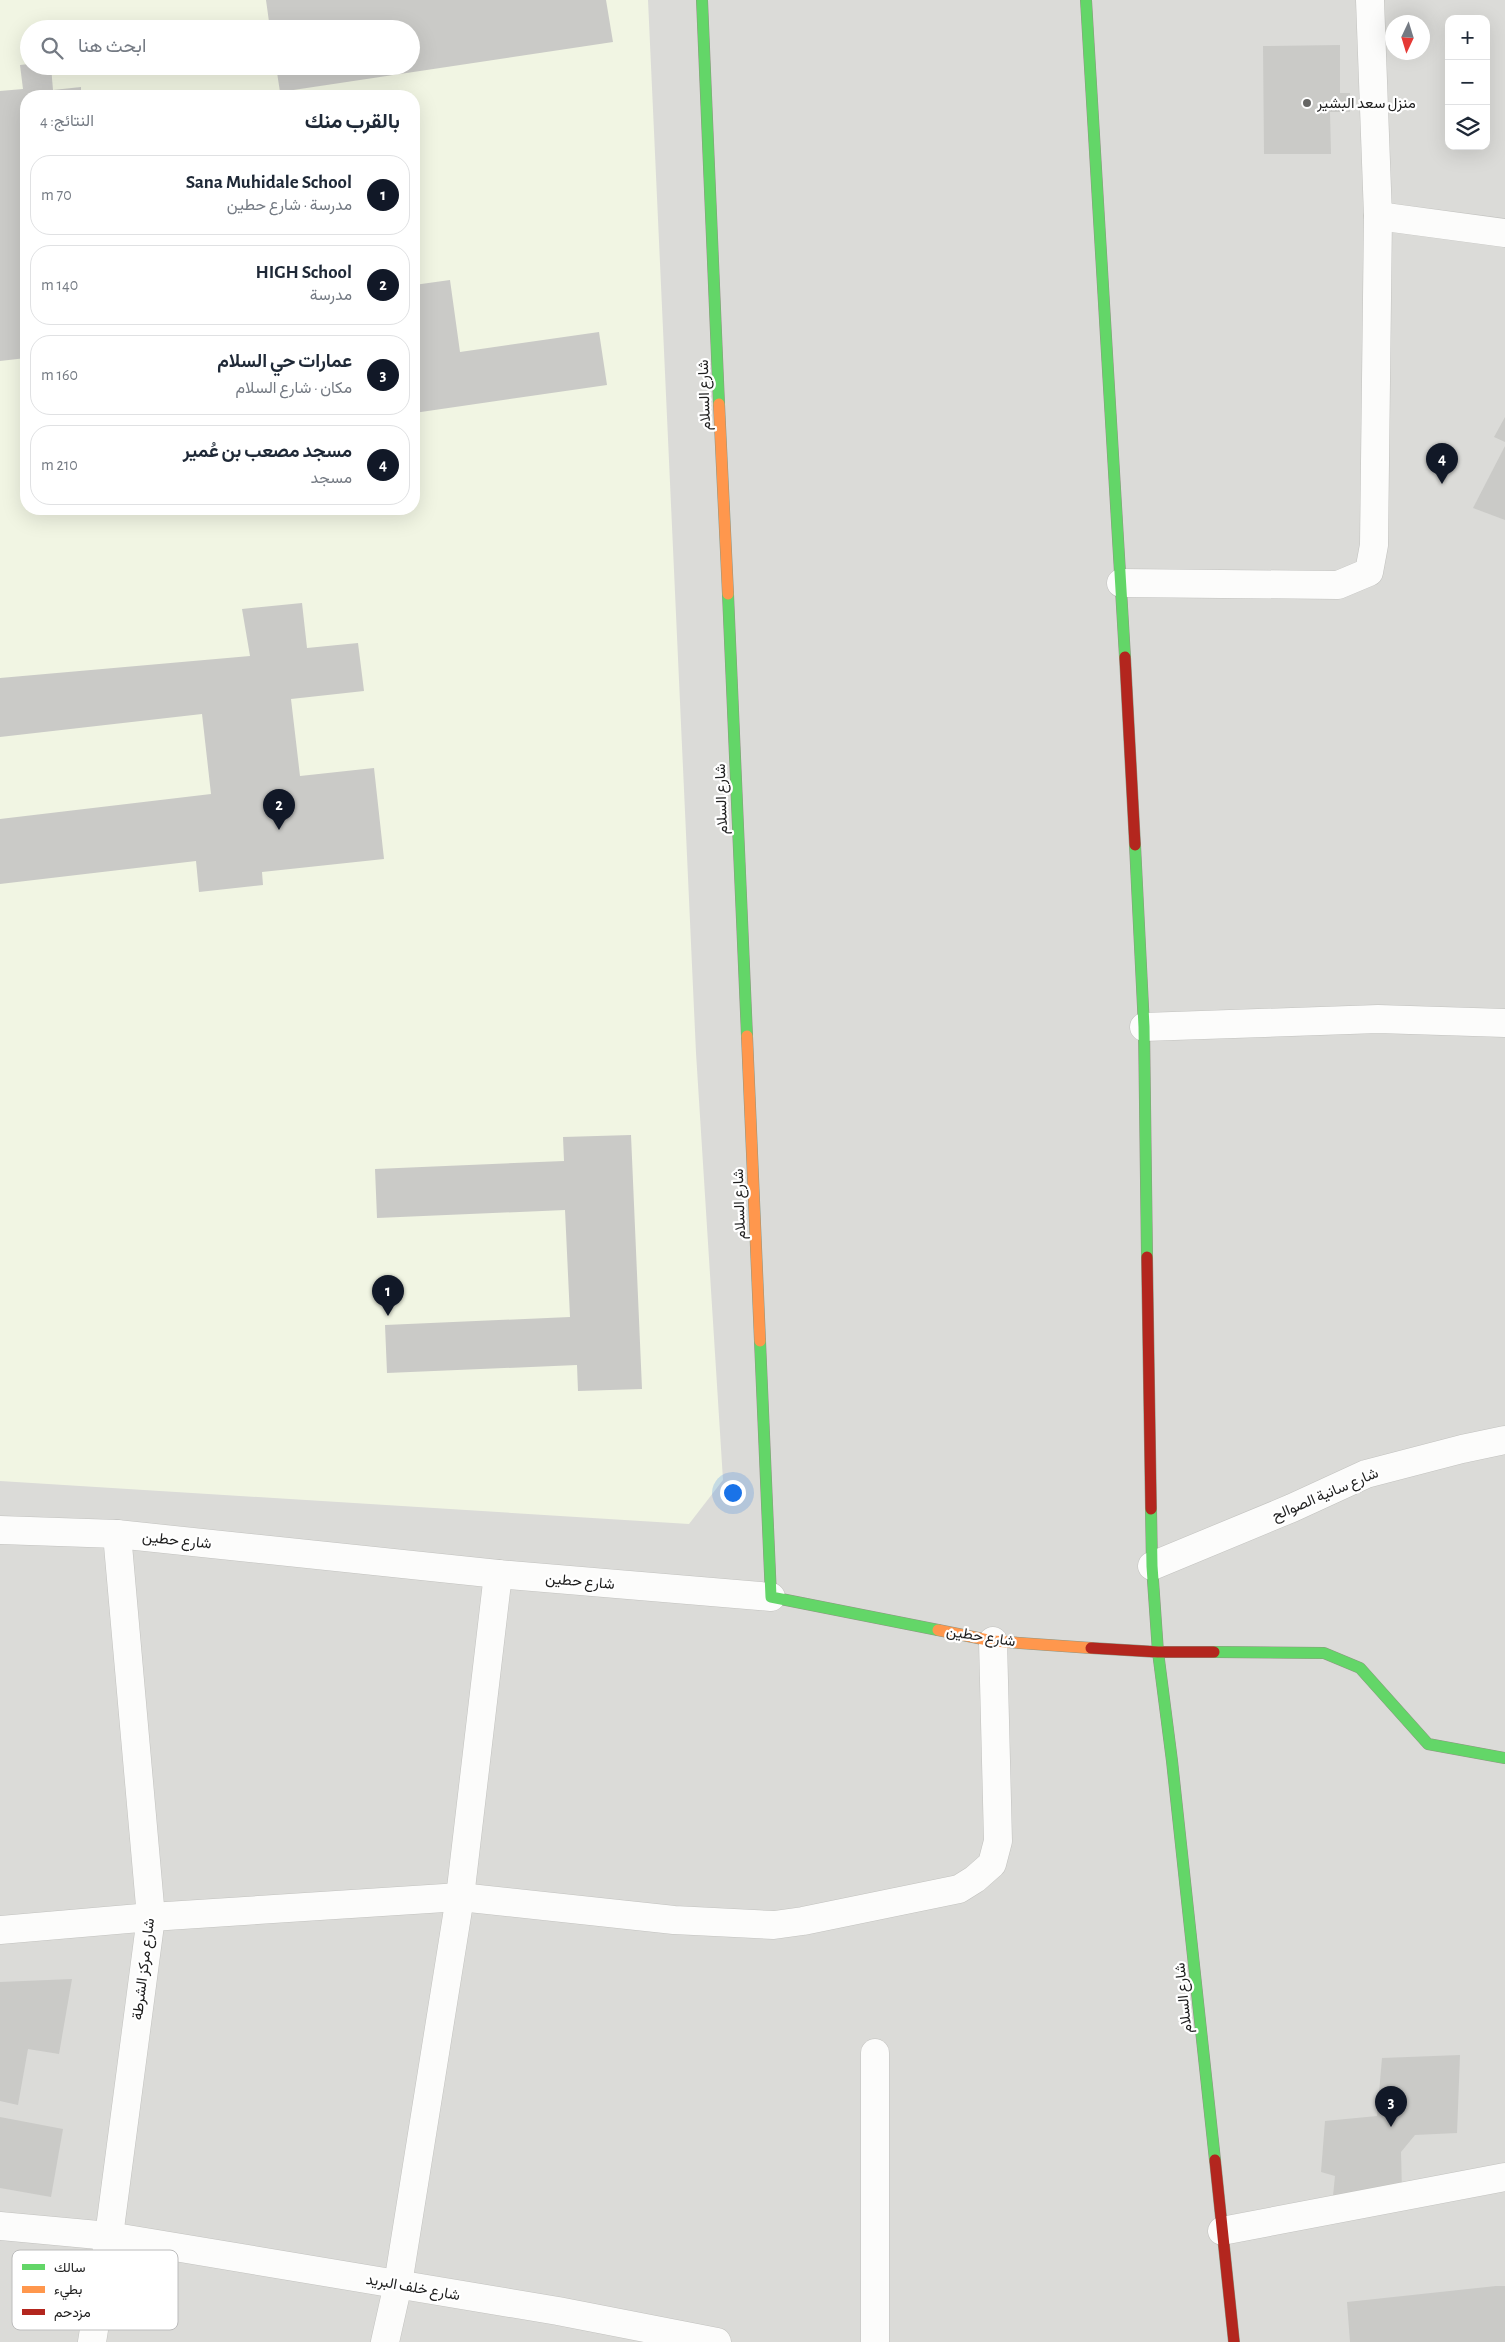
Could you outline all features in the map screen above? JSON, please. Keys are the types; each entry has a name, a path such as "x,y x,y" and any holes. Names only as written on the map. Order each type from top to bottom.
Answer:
{"street":[{"name":"شارع السلام","path":"702,0 771,1598"},
{"name":"شارع السلام","path":"1086,0 1121,583 1144,1026 1152,1566 1158,1652 1172,1760 1234,2342"},
{"path":"1121,583 1338,585 1369,572 1374,544 1378,216 1370,0"},
{"path":"1378,216 1505,233"},
{"path":"1144,1026 1378,1019 1505,1023"},
{"name":"شارع سانية الصوالح","path":"1152,1566 1292,1508 1366,1474 1462,1448 1505,1440"},
{"name":"شارع حطين","path":"0,1530 117,1534 498,1574 771,1598 993,1640 1158,1652 1324,1652 1360,1668 1428,1744 1505,1758"},
{"name":"شارع مركز الشرطة","path":"107,2250 151,1917 117,1534"},
{"path":"385,2342 398,2284 460,1897 498,1574"},
{"path":"0,1930 151,1917 460,1897 674,1920 774,1925 803,1921 959,1888 974,1879 992,1864 998,1841 993,1640"},
{"path":"875,2053 876,2342"},
{"path":"1222,2231 1505,2177"},
{"name":"شارع خلف البريد","path":"0,2226 109,2236 558,2311 717,2342"}],"shaded area":[{"path":"0,0 1505,0 1505,2342 0,2342"},
{"path":"0,0 648,0 696,1053 723,1480 689,1524 0,1481"}],"building":[{"path":"266,0 606,0 613,42 420,71 420,20 269,20"},
{"name":"منزل سعد البشير","path":"1340,45 1340,93 1350,93 1350,112 1330,112 1331,154 1264,154 1263,46"},
{"path":"21,75 52,75 53,90 20,90 20,359 0,361 0,91 23,89"},
{"path":"277,75 393,75 293,90 280,90"},
{"path":"81,87 81,90 53,90"},
{"path":"450,280 460,352 599,332 607,385 420,412 420,284"},
{"path":"1505,417 1505,442 1494,437"},
{"path":"1505,446 1505,520 1473,508"},
{"path":"302,603 307,648 358,643 364,691 291,699 300,776 374,768 384,859 262,872 263,885 199,892 196,861 0,884 0,819 211,794 202,714 0,737 0,678 250,656 242,609"},
{"path":"631,1135 642,1389 578,1391 577,1365 387,1373 385,1325 570,1317 565,1210 377,1218 375,1169 564,1161 563,1137"},
{"path":"72,1979 59,2054 28,2049 18,2105 0,2101 0,1982"},
{"path":"1460,2055 1457,2133 1415,2135 1401,2152 1402,2191 1333,2196 1335,2176 1321,2172 1325,2121 1377,2116 1382,2058"},
{"path":"0,2117 63,2129 51,2197 0,2188"},
{"path":"1505,2286 1505,2342 1350,2342 1347,2302"}],"traffic: fast":[{"path":"702,0 719,404"},
{"path":"1086,0 1125,657"},
{"path":"728,594 747,1036"},
{"path":"1135,845 1144,1027 1147,1257"},
{"path":"760,1341 771,1597 938,1630"},
{"path":"1151,1509 1152,1566 1158,1652 1172,1761 1215,2160"},
{"path":"1214,1652 1324,1653 1360,1668 1428,1744 1505,1758"}],"traffic: slow":[{"path":"719,404 728,594"},
{"path":"747,1036 760,1341"},
{"path":"938,1630 993,1641 1091,1648"}],"traffic: jam":[{"path":"1125,657 1135,845"},
{"path":"1147,1257 1151,1509"},
{"path":"1091,1648 1158,1652 1214,1652"},
{"path":"1215,2160 1234,2342"}],"place":[{"name":"منزل سعد البشير","path":"1307,103"},
{"name":"مسجد مصعب بن عُمير","path":"1442,484"},
{"name":"HIGH School","path":"279,830"},
{"name":"Sana Muhidale School","path":"388,1316"},
{"name":"عمارات حي السلام","path":"1391,2127"}]}
